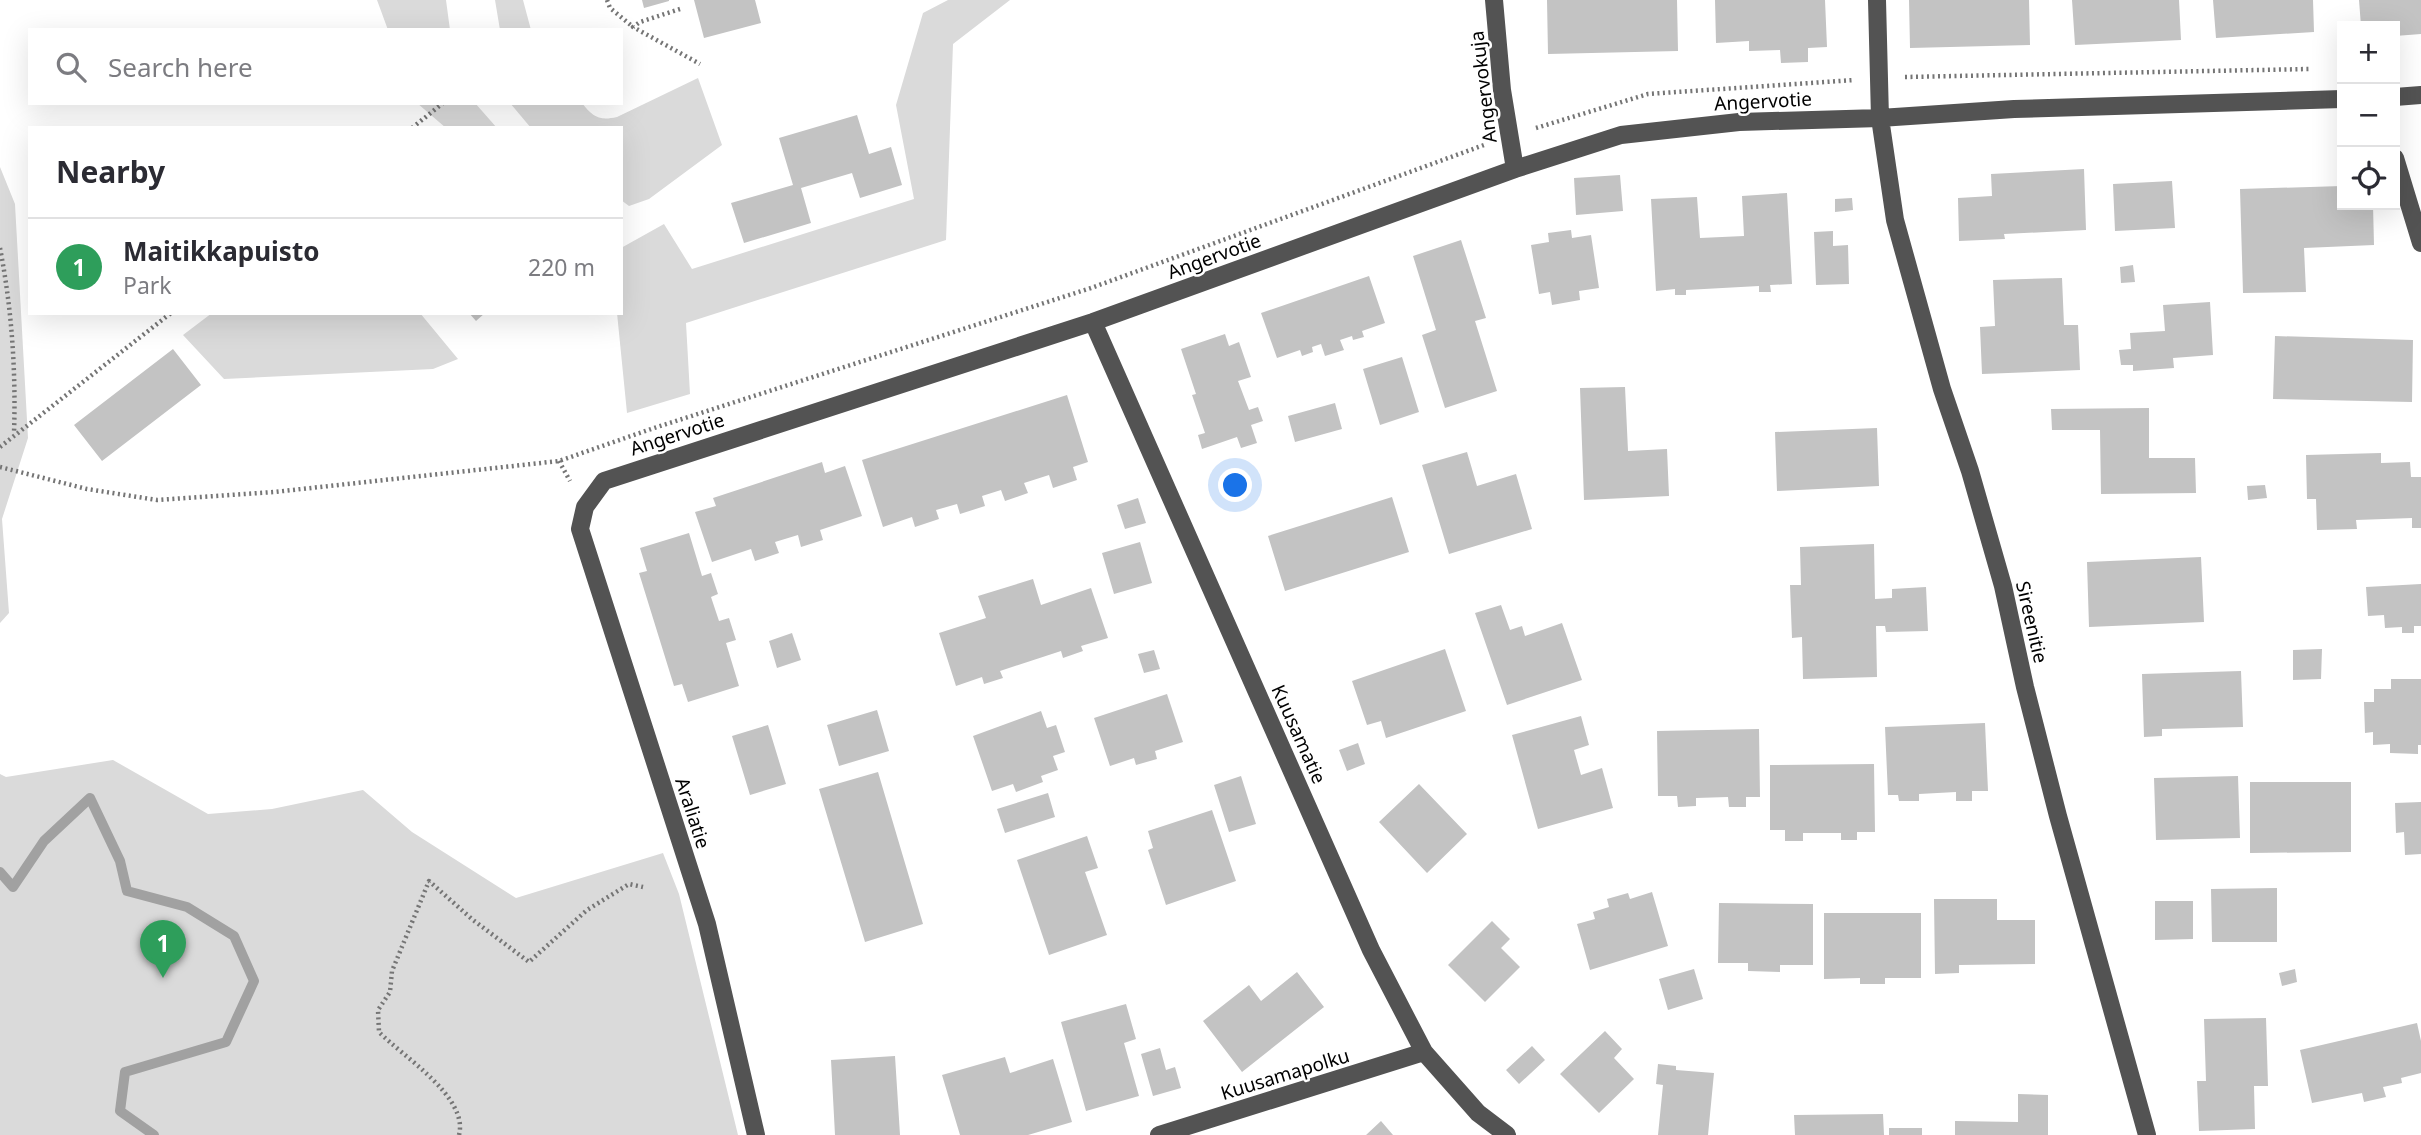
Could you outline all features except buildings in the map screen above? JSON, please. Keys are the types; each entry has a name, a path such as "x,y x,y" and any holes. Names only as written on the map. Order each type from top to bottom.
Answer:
{"street":[{"name":"Angervokuja","path":"1494,0 1502,90 1515,169"},
{"path":"1877,0 1880,118"},
{"path":"2400,97 2421,96"},
{"name":"Angervotie","path":"585,507 604,481 1093,322 1515,169 1621,135 1739,122 1880,118 2014,108 2337,99"},
{"name":"Sireenitie","path":"1880,118 1895,220 1942,389 1970,471 2003,586 2058,816 2147,1135"},
{"path":"2400,174 2421,243"},
{"name":"Kuusamatie","path":"1093,322 1371,950 1424,1052 1478,1113 1507,1135"},
{"name":"Araliatie","path":"585,507 580,529 707,924 756,1135"},
{"name":"Kuusamapolku","path":"1159,1135 1424,1052"}],"path":[{"path":"607,0 610,8 633,27 700,64"},
{"path":"633,27 639,22 680,9"},
{"path":"414,126 441,105"},
{"path":"0,248 16,381 14,434"},
{"path":"0,447 168,315"},
{"path":"0,467 87,489 157,500 274,492 559,461"},
{"path":"459,1135 461,1126 456,1109 421,1066 379,1032 378,1010 390,992 392,971 429,881 473,920 529,962 587,910 629,884 643,887"}],"shaded area":[{"path":"377,0 446,0 450,28 387,28"},
{"path":"495,0 523,0 530,28 500,28"},
{"path":"948,0 1010,0 953,44 946,240 686,323 690,394 627,413 617,315 623,315 623,247 664,224 692,269 914,199 896,105 923,13"},
{"path":"698,78 722,145 649,199 629,206 623,202 623,126 529,126 512,105 584,105 597,117 617,117"},
{"path":"419,105 477,105 495,126 444,126"},
{"path":"0,167 15,204 28,438 2,519 9,613 0,623"},
{"path":"209,315 422,315 458,359 433,369 224,379 183,335"},
{"path":"113,760 208,814 272,809 363,790 412,832 516,898 663,853 679,894 738,1135 0,1135 0,774 6,777"}],"waterway":[{"path":"0,872 13,887 44,841 90,798 120,861 127,891 187,907 234,936 254,981 226,1042 125,1072 120,1111 154,1135"}],"place":[{"name":"Maitikkapuisto","path":"163,978"}]}
